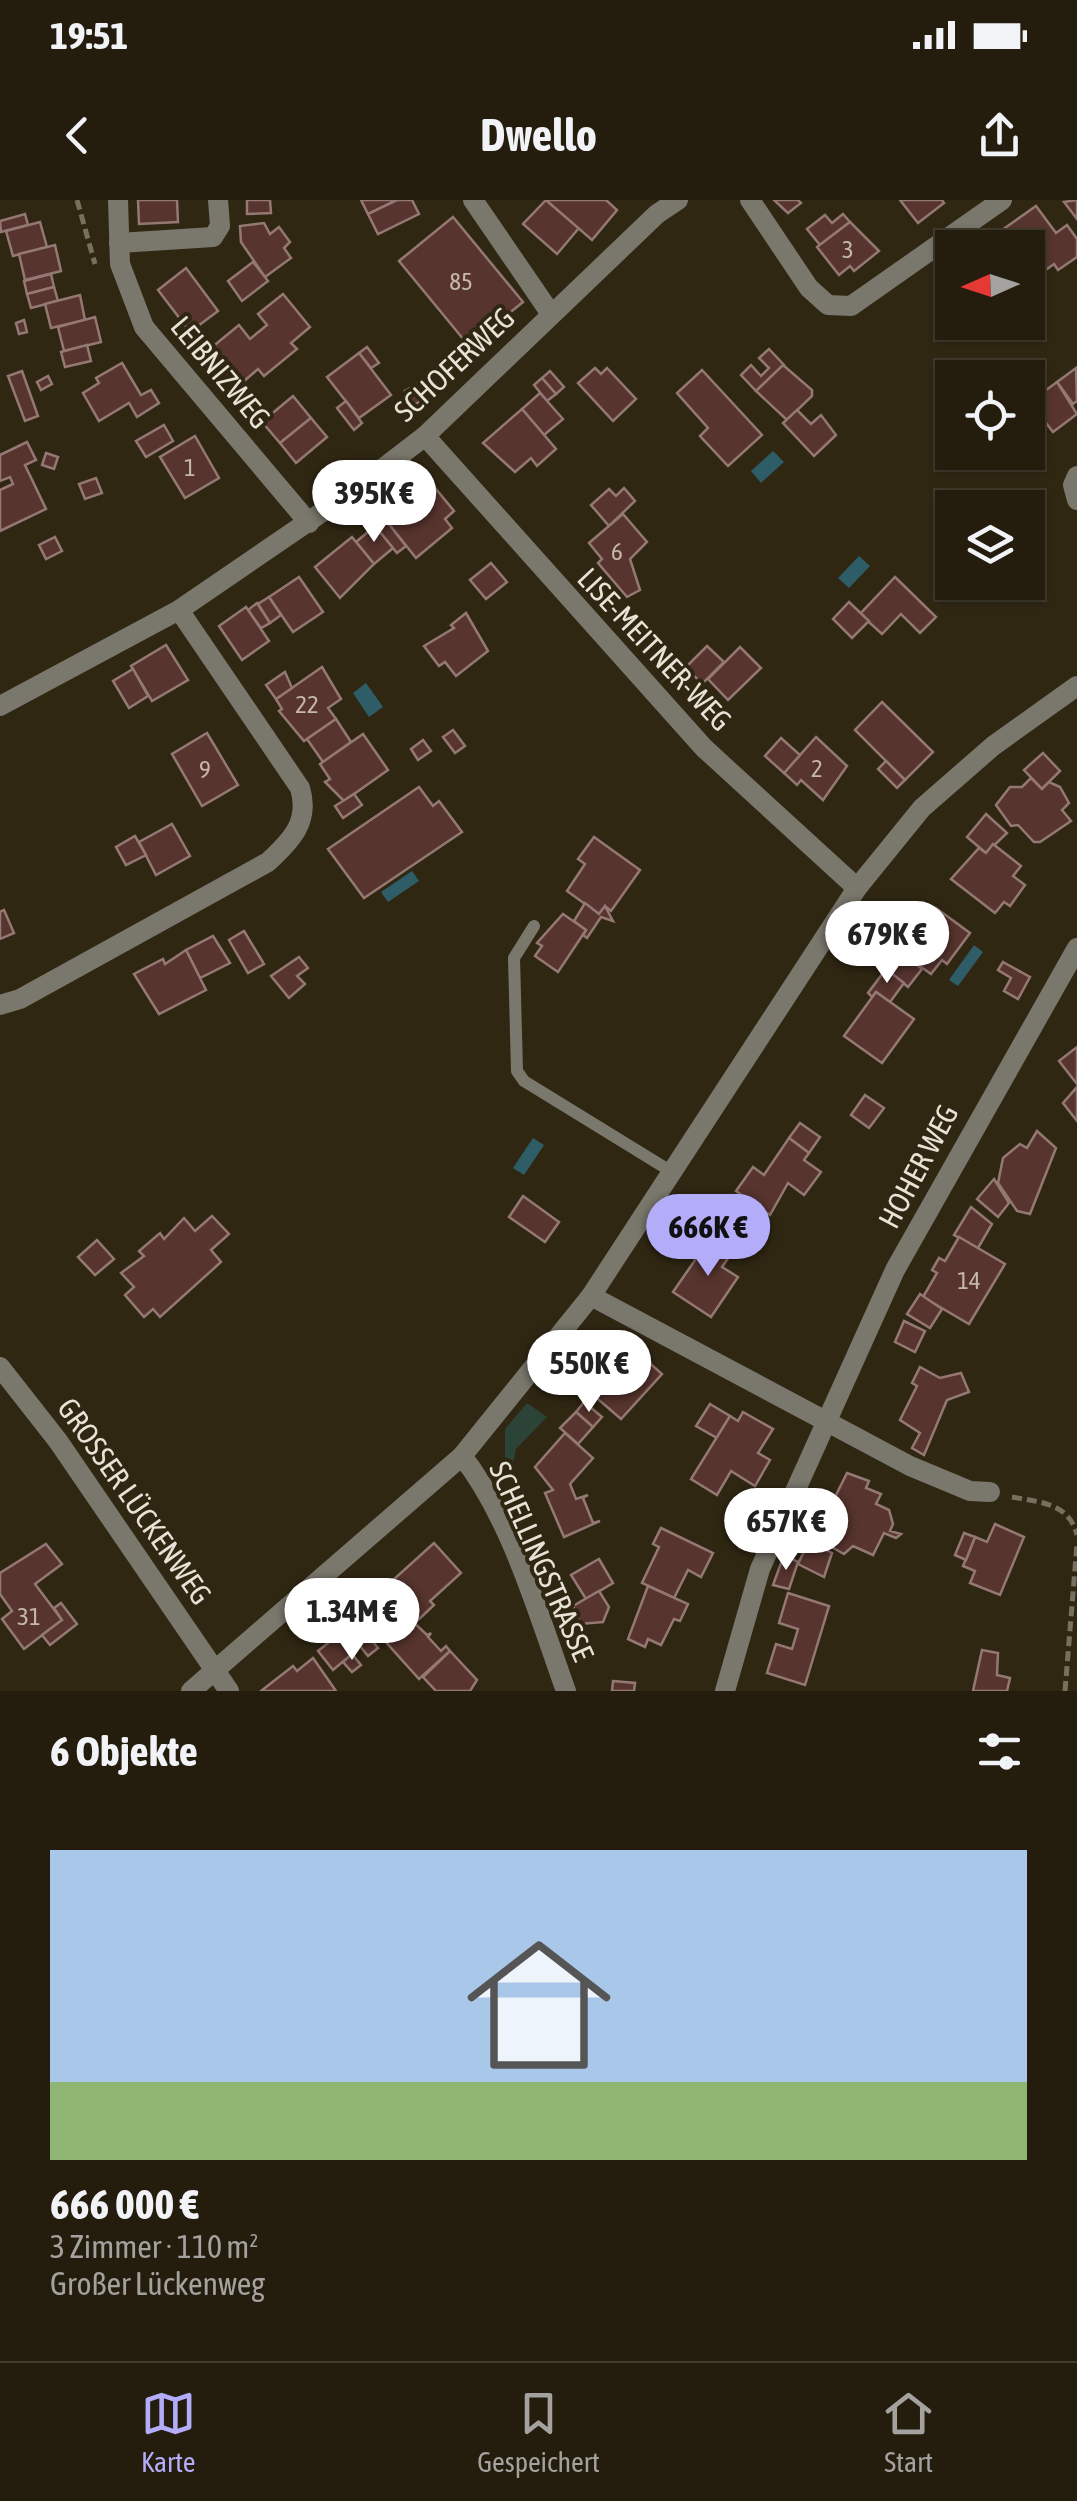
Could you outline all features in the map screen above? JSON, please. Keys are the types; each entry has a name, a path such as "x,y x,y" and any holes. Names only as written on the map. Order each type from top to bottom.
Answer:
{"street":[{"name":"LEIBNIZWEG","path":"118,200 120,264 144,327 309,523"},
{"path":"120,243 214,237 220,226 218,200"},
{"path":"473,200 551,314"},
{"name":"SCHOFERWEG","path":"0,705 179,610 309,523 425,436 551,314 678,200"},
{"path":"750,200 809,288 828,305 851,306 1002,200"},
{"name":"LISE-MEITNER-WEG","path":"425,436 704,748 857,888"},
{"path":"1077,476 1073,485 1077,500"},
{"path":"0,1005 20,999 268,862 288,843 303,820 300,788 179,610"},
{"path":"190,1691 218,1671 462,1456 591,1296 857,888 922,808 993,746 1077,686"},
{"name":"HOHER WEG","path":"725,1691 760,1570 896,1270 1077,948"},
{"path":"591,1296 910,1466 970,1491 990,1492"},
{"name":"GROSSER LÜCKENWEG","path":"0,1367 58,1441 230,1691"},
{"name":"SCHELLINGSTRASSE","path":"462,1456 478,1476 534,1601 566,1691"}],"lane":[{"path":"534,926 519,946 512,970 517,1071 524,1081 672,1172"}],"path":[{"path":"990,1492 1058,1506 1074,1524 1077,1534"},
{"path":"1065,1691 1077,1544"}],"green space":[{"path":"527,1403 547,1417 516,1449 512,1468 505,1466 505,1429"}],"water":[{"path":"773,451 784,462 761,483 751,471"},
{"path":"859,556 870,566 849,588 838,578"},
{"path":"366,683 383,707 369,717 353,693"},
{"path":"412,871 419,881 388,902 381,892"},
{"path":"974,945 983,952 958,986 949,980"},
{"path":"533,1138 544,1145 524,1175 513,1168"}],"building":[{"path":"138,200 177,200 178,222 139,224"},
{"path":"247,200 270,200 271,213 247,214"},
{"path":"361,200 397,200 368,214"},
{"path":"397,200 412,200 419,214 378,234 368,214"},
{"path":"546,200 579,228 557,254 523,224"},
{"path":"546,200 606,200 617,210 592,240"},
{"path":"774,200 798,200 801,203 788,213"},
{"path":"900,200 942,200 944,203 918,223"},
{"path":"1077,200 1077,219 1064,202"},
{"path":"1036,206 1056,233 1067,225 1077,239 1077,257 1058,270 1054,264 1045,270 1045,230 1002,230"},
{"path":"25,214 28,225 1,232 0,221"},
{"path":"843,214 850,222 820,245 807,229 825,215 832,223"},
{"path":"453,217 523,302 469,346 399,261"},
{"path":"40,222 47,247 13,256 6,231"},
{"path":"850,222 879,251 854,271 850,266 839,275 817,247"},
{"path":"264,223 270,234 279,227 290,242 284,248 291,258 265,277 241,242 240,226"},
{"path":"55,245 61,271 25,280 19,254"},
{"path":"253,262 268,281 242,301 228,281"},
{"path":"186,268 218,311 190,332 158,290"},
{"path":"51,274 54,287 27,294 24,281"},
{"path":"54,287 58,301 31,308 27,294"},
{"path":"283,294 310,327 291,343 297,349 264,376 258,369 235,389 205,353 239,325 250,339 267,325 258,314"},
{"path":"80,295 85,320 51,328 45,304"},
{"path":"95,317 101,342 64,351 58,327"},
{"path":"24,320 27,332 19,334 16,323"},
{"path":"87,345 91,361 65,367 61,352"},
{"path":"367,347 379,363 371,368 359,353"},
{"path":"769,349 784,365 756,391 741,375 751,365 761,376 769,368 759,358"},
{"path":"359,353 391,395 359,418 327,377"},
{"path":"122,363 141,395 151,390 159,403 137,417 129,403 99,421 83,393 99,383 96,378"},
{"path":"783,365 812,390 812,396 787,420 756,391"},
{"path":"595,368 601,374 607,368 636,399 613,421 578,383"},
{"path":"1076,368 1077,401 1073,404 1057,382"},
{"path":"702,370 762,435 728,466 700,436 708,428 677,393"},
{"path":"22,371 38,416 25,421 8,376"},
{"path":"550,371 564,387 556,394 542,378"},
{"path":"48,376 52,384 41,390 37,382"},
{"path":"542,378 556,394 547,401 534,385"},
{"path":"1057,382 1077,414 1053,432 1045,422 1045,391"},
{"path":"418,383 427,397 414,405 405,391"},
{"path":"540,393 563,419 544,435 522,409"},
{"path":"293,396 311,418 280,443 262,422"},
{"path":"346,401 362,423 354,430 337,408"},
{"path":"522,409 556,449 537,466 531,458 515,472 483,443"},
{"path":"797,410 811,424 821,415 836,435 814,456 783,423"},
{"path":"311,418 327,437 296,463 280,443"},
{"path":"164,425 173,441 146,457 136,441"},
{"path":"195,436 219,478 185,498 160,457"},
{"path":"27,442 36,460 25,465 46,509 0,531 0,490 13,484 10,477 0,481 0,455"},
{"path":"46,453 58,457 54,469 42,465"},
{"path":"96,478 102,493 85,499 79,484"},
{"path":"427,478 454,511 445,519 452,528 416,558 384,518"},
{"path":"624,488 635,501 609,526 591,505 609,489 616,496"},
{"path":"623,514 647,542 630,559 640,590 627,597 598,563 602,559 589,543"},
{"path":"384,518 406,546 397,553 375,526"},
{"path":"375,526 393,548 374,564 356,542"},
{"path":"55,537 62,551 46,559 39,545"},
{"path":"352,537 374,564 340,598 315,567"},
{"path":"491,563 507,582 486,599 470,580"},
{"path":"299,577 323,612 293,632 269,597"},
{"path":"895,577 936,617 920,633 901,614 882,634 860,614"},
{"path":"269,597 281,615 270,623 258,604"},
{"path":"849,602 869,621 852,638 833,619"},
{"path":"257,603 270,623 261,628 248,610"},
{"path":"246,607 269,641 242,660 219,626"},
{"path":"466,613 488,651 456,676 445,662 439,666 424,646 454,628 451,625"},
{"path":"166,645 188,680 152,701 131,666"},
{"path":"707,646 724,662 702,684 686,667"},
{"path":"740,647 761,668 728,700 708,679"},
{"path":"322,667 341,699 328,708 336,719 304,741 279,711 282,709 276,699"},
{"path":"133,669 148,696 129,708 113,681"},
{"path":"285,672 292,688 276,699 266,685"},
{"path":"882,702 933,752 905,780 855,730"},
{"path":"336,719 351,742 323,762 307,739"},
{"path":"453,730 465,746 455,753 443,737"},
{"path":"207,733 238,785 202,806 172,754"},
{"path":"363,734 388,770 344,801 325,782 330,779 320,764"},
{"path":"816,737 847,766 823,800 801,780 797,785 784,773"},
{"path":"781,738 800,755 784,773 765,756"},
{"path":"423,740 431,751 418,760 411,749"},
{"path":"1043,753 1060,771 1042,789 1024,770"},
{"path":"886,761 905,780 897,788 878,769"},
{"path":"1031,778 1042,789 1049,782 1060,787 1069,803 1062,810 1071,821 1040,842 1034,842 1018,825 1011,826 996,805 1010,787 1022,787"},
{"path":"419,787 433,806 439,801 462,832 364,898 328,849"},
{"path":"354,794 362,805 343,818 335,806"},
{"path":"986,814 1007,833 986,853 967,837"},
{"path":"172,824 190,856 156,875 139,842"},
{"path":"135,836 146,855 126,865 116,847"},
{"path":"594,837 640,870 611,911 605,906 599,914 567,891 585,864 578,859"},
{"path":"993,844 1021,866 1013,876 1025,885 1010,906 1004,902 995,913 951,879 979,848 986,853"},
{"path":"585,903 599,914 605,906 613,921 601,917 587,938 583,935 586,930 574,921"},
{"path":"936,908 970,933 947,964 942,960 931,974 903,954"},
{"path":"4,910 14,933 0,939 0,912"},
{"path":"563,914 586,930 558,972 535,956 542,946 537,943"},
{"path":"244,931 264,964 248,973 229,940"},
{"path":"213,936 230,963 200,978 186,950"},
{"path":"186,950 206,990 159,1014 134,974 163,959 165,964"},
{"path":"899,951 922,969 908,987 886,969"},
{"path":"299,957 308,968 297,976 305,984 289,998 271,976"},
{"path":"1003,962 1030,977 1018,999 1004,991 1011,978 998,970"},
{"path":"886,969 904,983 890,1002 876,992 872,997 868,993"},
{"path":"876,992 914,1019 882,1063 844,1036"},
{"path":"1077,1047 1077,1084 1059,1061"},
{"path":"1077,1087 1077,1121 1063,1103"},
{"path":"865,1095 884,1108 869,1128 851,1115"},
{"path":"800,1123 820,1137 809,1153 789,1138"},
{"path":"1037,1131 1056,1148 1030,1214 1017,1211 998,1183 1003,1158 1020,1144 1027,1148"},
{"path":"789,1138 809,1153 804,1160 821,1172 804,1195 788,1183 770,1215 736,1191 753,1167 764,1175"},
{"path":"994,1179 1009,1203 998,1217 977,1199"},
{"path":"523,1196 559,1222 545,1242 509,1217"},
{"path":"971,1207 992,1224 978,1248 954,1235"},
{"path":"212,1216 229,1234 211,1250 221,1262 160,1317 153,1309 144,1317 125,1295 134,1287 121,1273 144,1256 139,1251 160,1233 164,1239 184,1218 195,1231"},
{"path":"723,1218 745,1232 733,1251 711,1237"},
{"path":"711,1237 733,1251 722,1267 738,1277 711,1317 673,1292"},
{"path":"959,1237 1005,1264 969,1324 923,1297 937,1273 932,1270 939,1258 945,1261"},
{"path":"97,1240 114,1259 95,1275 78,1257"},
{"path":"920,1294 942,1309 930,1328 907,1314"},
{"path":"904,1321 925,1331 915,1352 895,1342"},
{"path":"633,1348 662,1374 621,1419 592,1394"},
{"path":"920,1367 940,1378 961,1373 969,1392 947,1400 924,1455 912,1448 920,1433 900,1420 917,1386 912,1383"},
{"path":"584,1402 602,1417 593,1427 576,1412"},
{"path":"710,1404 730,1416 717,1438 696,1426"},
{"path":"576,1412 593,1427 578,1444 560,1428"},
{"path":"743,1412 773,1429 758,1453 770,1460 755,1486 731,1471 717,1495 691,1479 730,1416 738,1421"},
{"path":"565,1433 593,1458 570,1484 576,1499 588,1495 583,1498 593,1523 600,1521 564,1537 545,1493 553,1490 535,1467"},
{"path":"847,1473 869,1481 866,1488 881,1494 876,1504 889,1510 893,1524 890,1531 901,1534 896,1538 884,1533 873,1555 853,1546 844,1554 816,1538 831,1515 829,1509"},
{"path":"995,1524 1024,1537 1000,1595 970,1583 975,1571 963,1566 975,1537 987,1542"},
{"path":"661,1528 713,1553 701,1577 688,1570 674,1598 642,1583 659,1547 653,1544"},
{"path":"964,1533 975,1537 966,1560 955,1555"},
{"path":"809,1541 832,1553 824,1577 798,1564"},
{"path":"434,1543 461,1573 430,1601 434,1605 414,1624 383,1589"},
{"path":"46,1544 62,1564 35,1584 62,1620 24,1649 2,1619 12,1611 0,1594 0,1573"},
{"path":"784,1555 798,1562 789,1589 773,1585"},
{"path":"599,1559 613,1583 586,1599 571,1575"},
{"path":"648,1586 688,1604 680,1621 674,1619 661,1645 648,1639 645,1647 628,1639"},
{"path":"599,1591 609,1607 603,1622 580,1624 573,1606"},
{"path":"788,1593 829,1606 805,1685 767,1673 776,1644 792,1649 798,1629 779,1623"},
{"path":"61,1603 77,1624 50,1645 42,1635 62,1620 54,1608"},
{"path":"346,1610 378,1648 368,1656 359,1645 350,1652 328,1625"},
{"path":"409,1618 427,1635 431,1633 428,1637 441,1651 446,1646 450,1651 419,1679 384,1640"},
{"path":"337,1636 352,1654 333,1670 318,1651"},
{"path":"982,1650 998,1653 997,1675 1010,1678 1007,1691 973,1691"},
{"path":"450,1651 477,1680 470,1691 436,1691 423,1677"},
{"path":"352,1654 361,1665 352,1672 343,1662"},
{"path":"313,1658 336,1691 261,1691 293,1666 297,1671"},
{"path":"613,1681 635,1683 634,1691 612,1691"}]}
